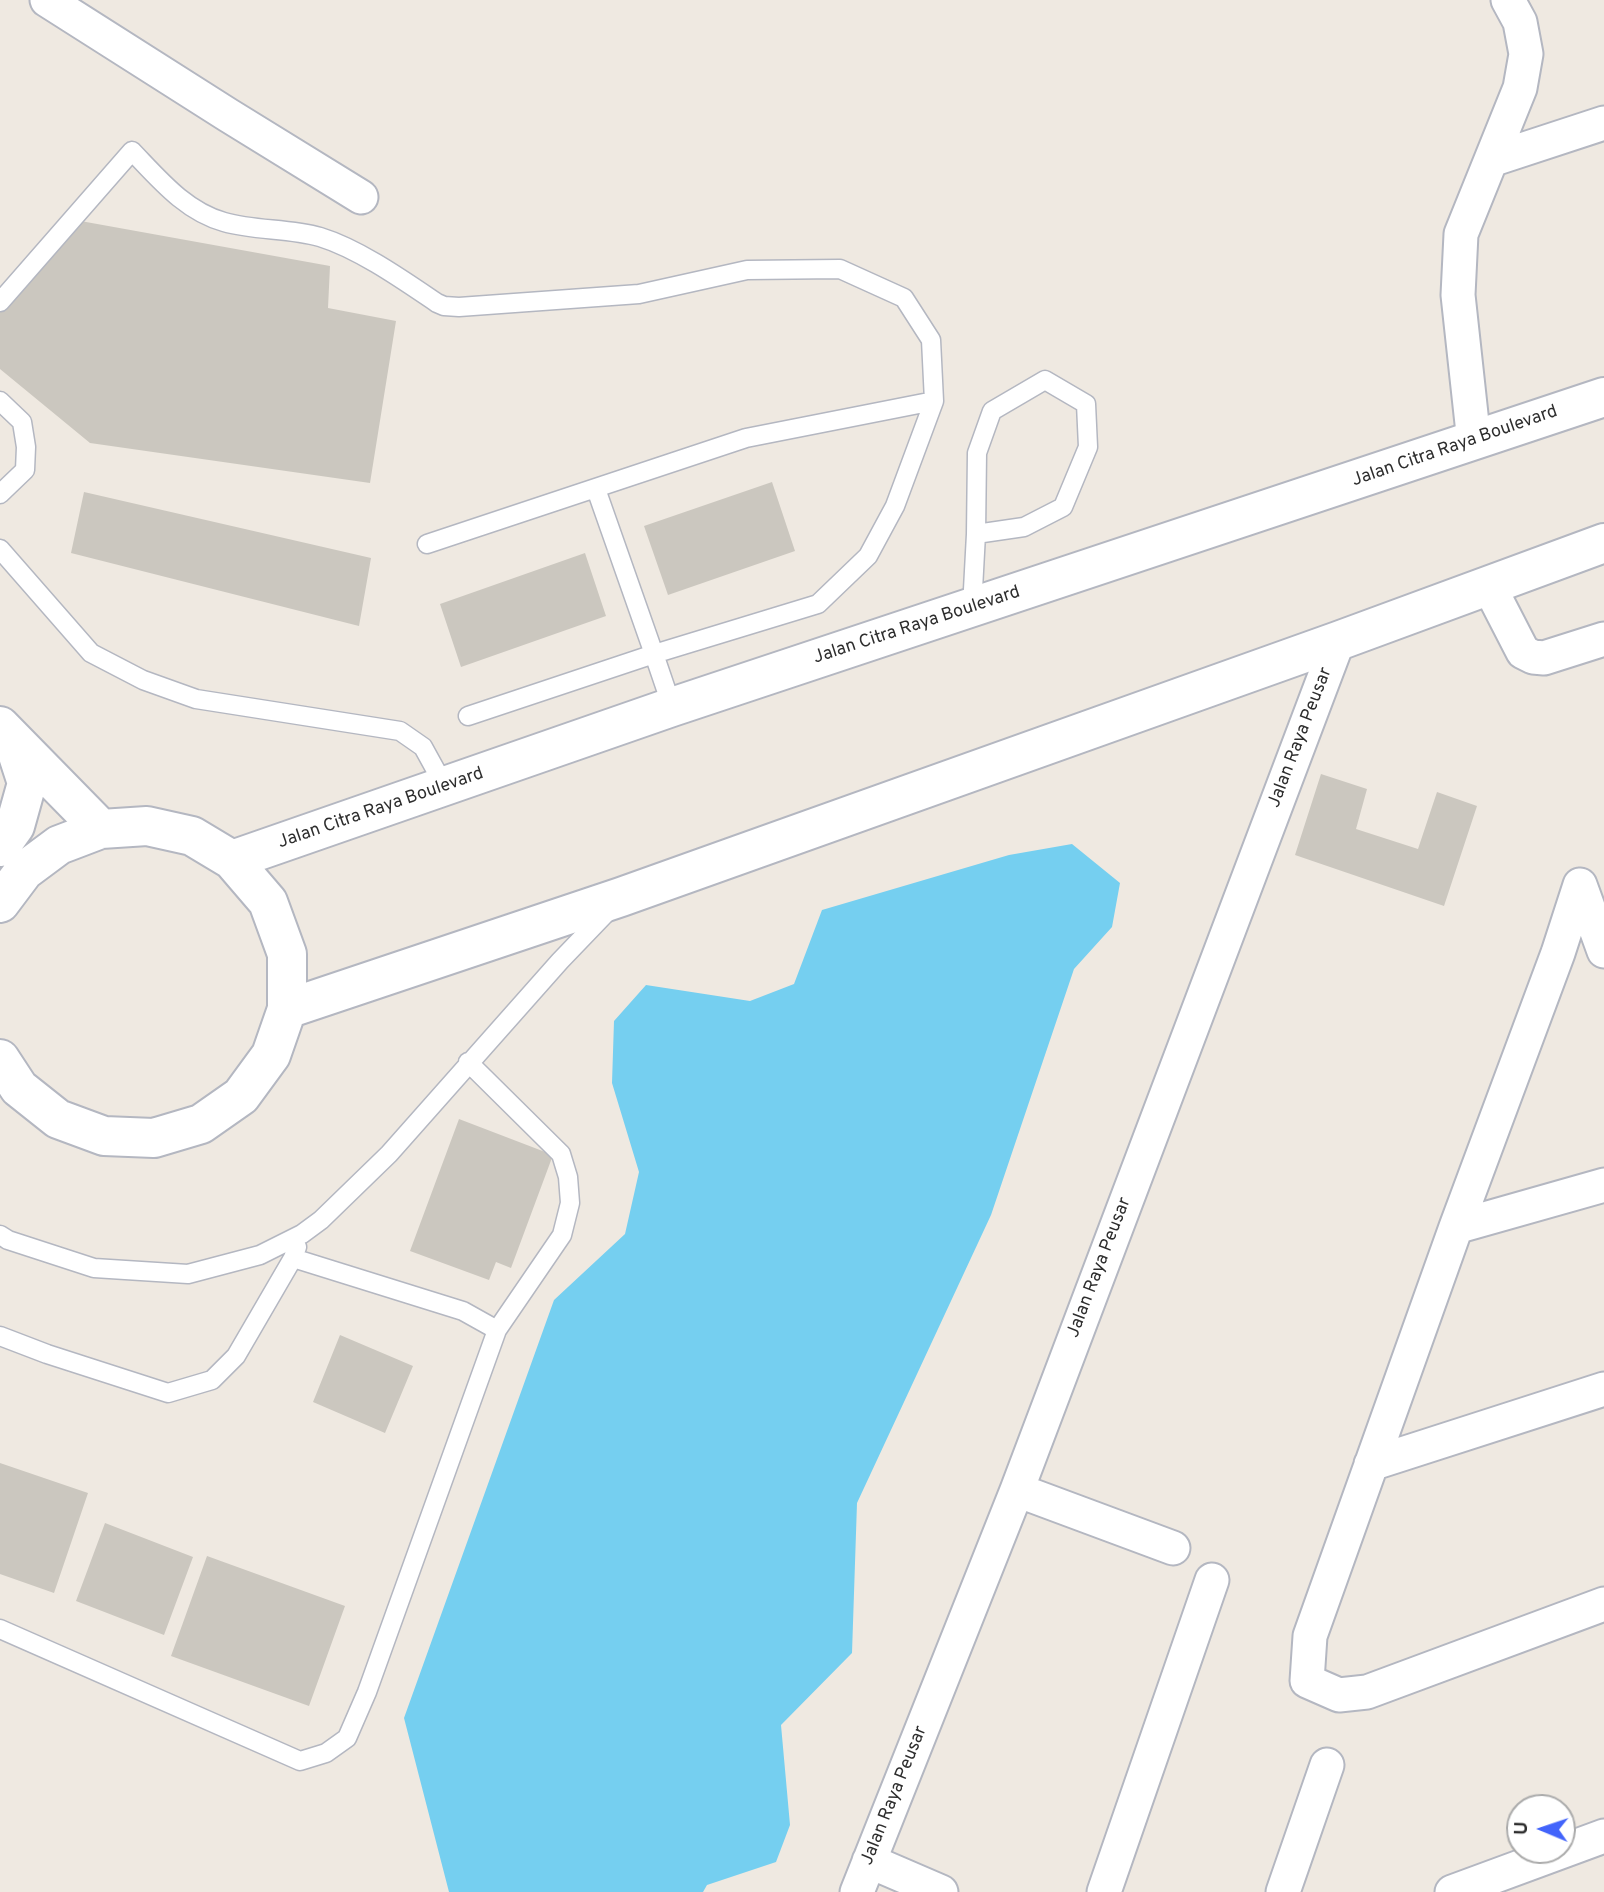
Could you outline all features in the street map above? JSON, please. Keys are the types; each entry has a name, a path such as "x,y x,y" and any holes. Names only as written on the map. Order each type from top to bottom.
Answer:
{"main road":[{"name":"Jalan Citra Raya Boulevard","path":"232,860 672,708 1604,397"},
{"path":"288,1009 621,897 1604,543"},
{"path":"6,732 101,829"},
{"path":"0,847 15,826 27,783 6,732"},
{"path":"0,903 23,871 59,845 101,829 147,826 192,836 232,860 268,902 287,954 288,1009 271,1055 242,1096 201,1124 153,1138 104,1136 58,1119 19,1088 3,1070"}],"street":[{"path":"47,0 361,197"},
{"path":"1474,442 1458,295 1461,234 1520,88 1526,54 1521,22 1508,0"},
{"path":"1491,160 1604,123"},
{"path":"1489,586 1523,652 1532,657 1544,658 1604,639"},
{"name":"Jalan Raya Peusar","path":"857,1892 1017,1490 1338,641"},
{"path":"1592,881 1604,951"},
{"path":"1592,881 1558,953 1371,1464 1310,1636 1307,1681 1339,1695 1367,1692 1604,1604"},
{"path":"1456,1227 1604,1185"},
{"path":"1371,1464 1604,1389"},
{"path":"1017,1490 1173,1548"},
{"path":"1104,1892 1212,1580"},
{"path":"1283,1892 1327,1765"},
{"path":"1452,1892 1604,1836"},
{"path":"869,1861 942,1892"}],"lane":[{"path":"0,302 132,151 172,192 195,211 225,223 320,237 394,274 444,306 639,294 747,270 840,269 904,298 931,340 934,401 895,506 868,556 818,604 654,654 468,716"},
{"path":"972,608 977,453 992,411 1045,380 1086,404 1088,447 1063,507 1024,527 976,534"},
{"path":"0,401 22,422 26,447 25,470 0,494"},
{"path":"427,544 746,438 934,401"},
{"path":"596,489 672,708"},
{"path":"0,549 91,653 143,680 195,699 400,731 423,747 445,787"},
{"path":"0,1235 94,1268 188,1274 260,1255 302,1234 321,1220 389,1154 468,1062 621,897"},
{"path":"0,1629 300,1761 326,1753 347,1738 367,1692 497,1330 562,1235 570,1203 568,1177 561,1154 468,1062"},
{"path":"0,1336 168,1393 212,1380 236,1356 293,1258 302,1234"},
{"path":"293,1258 463,1311 497,1330"}],"water":[{"path":"1072,844 1120,883 1112,927 1074,969 991,1215 857,1503 852,1653 781,1725 790,1825 776,1862 707,1885 703,1892 449,1892 404,1718 554,1300 625,1234 639,1172 612,1083 614,1021 646,985 750,1001 794,984 822,910 1009,855"}],"building":[{"path":"75,220 330,266 328,308 396,321 370,483 90,443 0,369 0,312"},
{"path":"772,482 795,551 668,595 644,526"},
{"path":"84,492 371,558 359,626 71,553"},
{"path":"585,553 606,616 461,667 440,604"},
{"path":"1321,774 1367,789 1356,829 1418,849 1437,792 1477,806 1444,906 1295,855"},
{"path":"459,1119 553,1155 511,1268 496,1262 489,1280 410,1251"},
{"path":"340,1335 413,1366 385,1433 313,1402"},
{"path":"0,1463 88,1493 54,1593 0,1574"},
{"path":"105,1523 193,1557 164,1635 76,1601"},
{"path":"207,1556 345,1606 309,1706 171,1656"}]}
